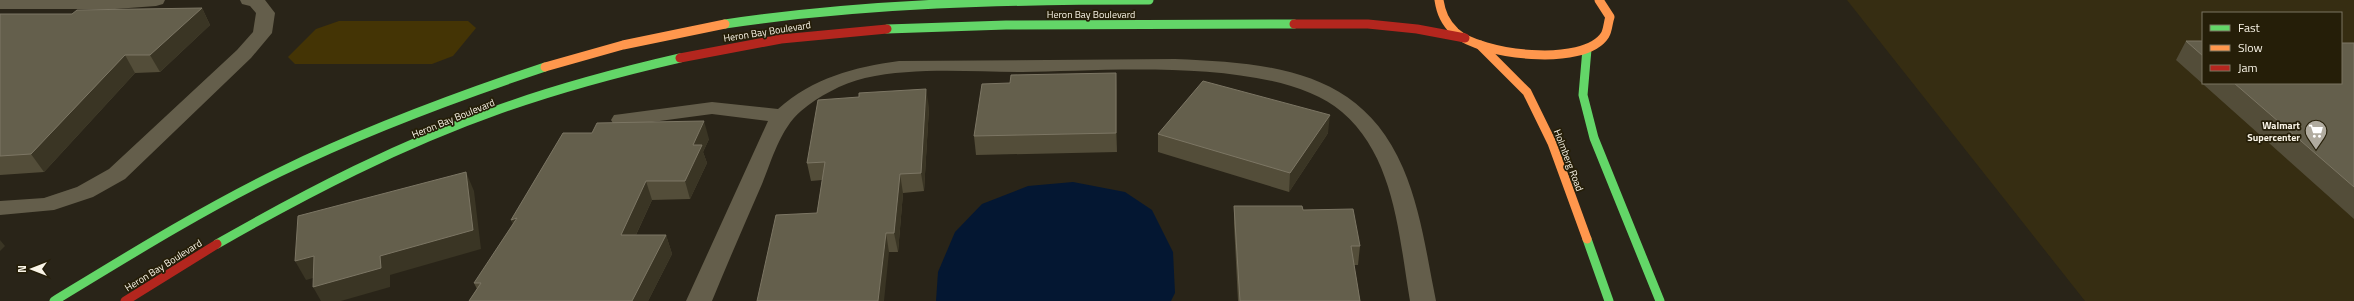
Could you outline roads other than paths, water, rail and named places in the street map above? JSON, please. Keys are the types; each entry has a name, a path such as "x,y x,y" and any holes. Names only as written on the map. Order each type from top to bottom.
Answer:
{"street":[{"path":"0,3 115,3 156,0"},
{"path":"0,208 46,205 85,192 117,174 244,54 262,33 266,13 257,2 249,0"},
{"name":"Heron Bay Boulevard","path":"54,301 184,223 311,157 412,113 547,67 684,32 816,10 929,1 1149,0"},
{"path":"1439,0 1438,7 1442,18 1451,28 1465,38 1480,45 1524,56 1568,54 1587,49 1602,39 1610,26 1608,12 1599,0"},
{"name":"Heron Bay Boulevard","path":"125,301 230,237 316,190 429,138 519,103 612,75 704,53 778,39 829,33 927,26 1368,24 1417,29 1465,38"},
{"name":"Holmberg Road","path":"1480,45 1527,92 1552,143 1609,301"},
{"path":"1587,49 1583,95 1594,138 1660,301"},
{"path":"699,301 779,120 802,98 832,81 862,72 899,67 1178,64 1263,74 1308,84 1333,96 1354,110 1373,132 1392,163 1423,301"},
{"path":"622,120 712,108 782,116"}],"water":[{"path":"1073,182 1125,192 1152,210 1173,252 1175,293 1171,301 936,301 938,272 955,232 982,204 1028,186"}],"place":[{"name":"Walmart Supercenter","path":"2316,150"}]}
